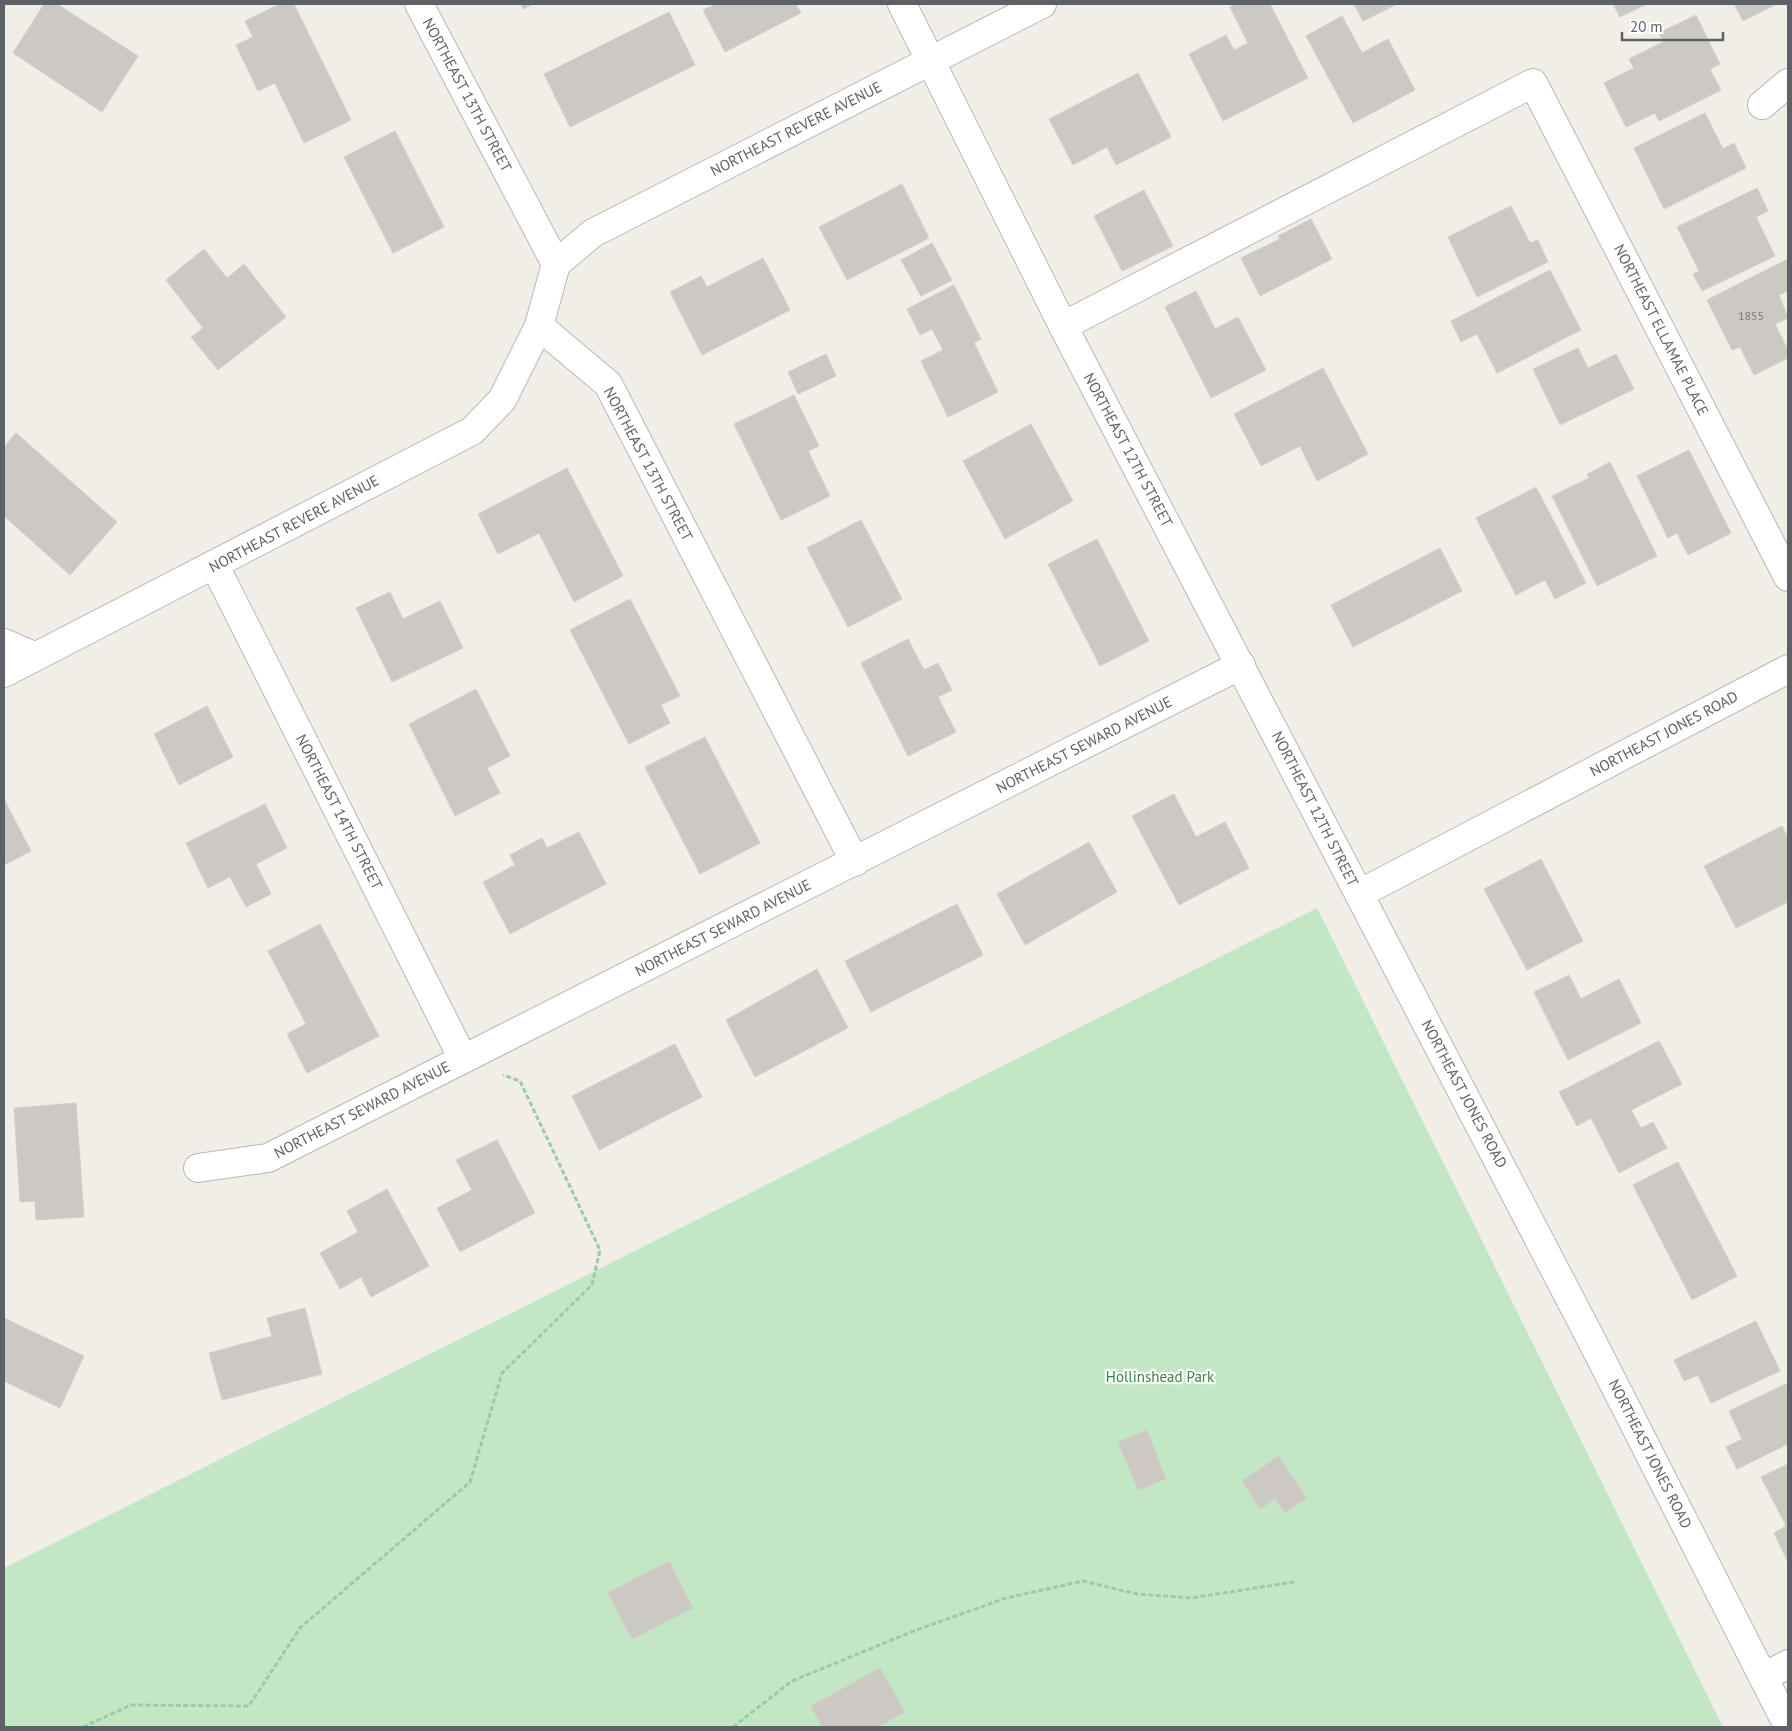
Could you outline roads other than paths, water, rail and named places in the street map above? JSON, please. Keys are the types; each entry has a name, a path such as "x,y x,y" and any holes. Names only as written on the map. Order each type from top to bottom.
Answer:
{"street":[{"name":"NORTHEAST 13TH STREET","path":"419,4 556,264"},
{"name":"NORTHEAST 12TH STREET","path":"902,4 1063,326 1359,894"},
{"name":"NORTHEAST REVERE AVENUE","path":"556,264 593,233 1042,4"},
{"path":"1762,105 1788,82"},
{"name":"NORTHEAST ELLAMAE PLACE","path":"1063,326 1534,83 1788,577"},
{"path":"539,326 556,264"},
{"name":"NORTHEAST 13TH STREET","path":"539,326 608,384 855,862"},
{"name":"NORTHEAST REVERE AVENUE","path":"4,673 34,656 215,566 472,431 502,400 539,326"},
{"name":"NORTHEAST 14TH STREET","path":"215,566 463,1059"},
{"path":"4,643 34,656"},
{"name":"NORTHEAST SEWARD AVENUE","path":"198,1168 268,1158 1241,666"},
{"name":"NORTHEAST JONES ROAD","path":"1788,669 1359,894 1788,1726"},
{"path":"1764,1677 1788,1664"}],"park label":[{"name":"Hollinshead Park","path":"1160,1377"}]}
